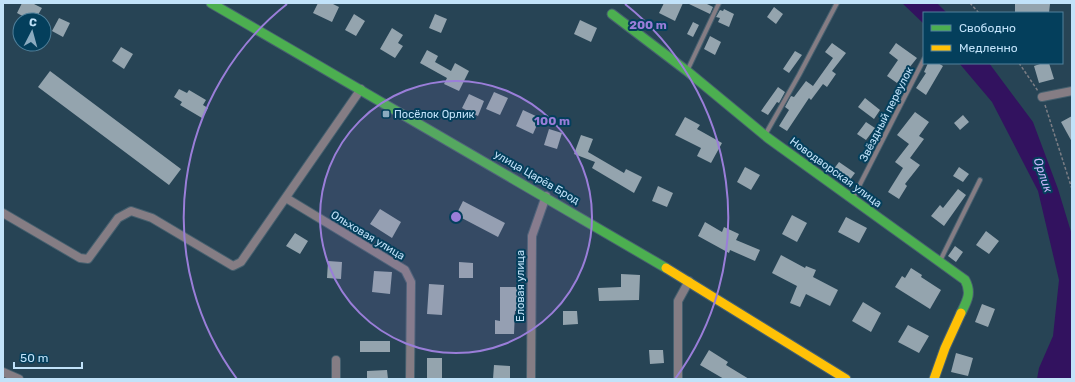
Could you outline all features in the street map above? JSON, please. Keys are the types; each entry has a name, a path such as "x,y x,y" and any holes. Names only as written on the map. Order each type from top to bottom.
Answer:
{"street":[{"name":"улица Царёв Брод","path":"212,3 546,196 689,281 846,379"},
{"name":"Новодворская улица","path":"612,14 687,71 765,135 965,280 969,287 969,296 945,348 934,379"},
{"path":"3,213 80,258 88,259 118,218 131,211 152,218 233,266 241,262 361,90"},
{"path":"1042,97 1072,91"},
{"name":"Еловая улица","path":"531,379 532,236 546,196"},
{"name":"Ольховая улица","path":"286,198 405,270 411,282 410,379"},
{"path":"678,379 678,301 689,281"},
{"path":"336,360 336,379"},
{"path":"3,372 19,379"}],"lane":[{"path":"687,71 719,3"},
{"path":"765,135 837,3"},
{"name":"Звёздный переулок","path":"853,199 923,61"},
{"path":"939,261 980,180"}],"path":[{"path":"970,3 978,12"},
{"path":"1020,64 1042,97 1072,189"}],"water":[{"path":"902,3 937,3 946,12 923,12 923,23"},
{"name":"Орлик","path":"960,64 990,64 1033,122 1058,189 1072,235 1071,379 1037,379 1039,368 1053,336 1059,280 1038,191 992,102"}],"building":[{"path":"22,3 32,3 42,8 40,12 18,12"},
{"path":"318,3 331,3 339,7 332,22 313,13"},
{"path":"664,3 683,3 675,21 659,13"},
{"path":"687,3 705,3 713,7 710,14"},
{"path":"1015,3 1050,4 1049,12 1015,12"},
{"path":"774,7 783,14 776,24 767,17"},
{"path":"724,9 734,14 729,27 718,22 720,18 716,17 720,10 723,11"},
{"path":"354,14 365,21 356,36 345,30"},
{"path":"435,14 447,19 441,33 429,28"},
{"path":"59,18 70,23 63,37 52,31"},
{"path":"580,20 597,28 591,42 574,34"},
{"path":"693,22 699,25 693,37 687,34"},
{"path":"392,28 403,35 398,43 403,46 395,58 380,49"},
{"path":"710,36 721,42 715,55 704,49"},
{"path":"832,43 846,53 832,71 836,74 827,87 823,84 811,100 809,98 787,131 779,126 789,110 785,107 791,96 794,97 806,81 813,86 833,58 825,52"},
{"path":"896,43 917,58 897,83 887,76 898,60 889,53"},
{"path":"121,47 133,54 124,69 112,61"},
{"path":"427,50 438,56 435,62 451,71 455,63 469,71 459,91 444,84 447,78 420,63"},
{"path":"795,51 802,55 789,73 783,69"},
{"path":"928,64 940,64 943,66 926,95 916,88 926,73 924,72"},
{"path":"1040,64 1049,64 1054,79 1039,83 1034,66"},
{"path":"50,71 181,169 169,185 38,87"},
{"path":"778,87 785,92 779,103 777,102 768,115 761,111"},
{"path":"179,89 187,93 189,90 206,100 203,105 208,108 202,118 180,105 182,102 174,97"},
{"path":"494,92 508,98 500,115 486,109"},
{"path":"469,94 484,101 478,116 462,108"},
{"path":"865,98 880,110 874,119 858,107"},
{"path":"523,110 540,118 533,134 516,126"},
{"path":"915,112 929,122 919,136 924,139 910,158 920,165 905,184 907,186 899,199 888,192 903,168 895,162 909,144 897,135"},
{"path":"963,115 969,122 960,130 954,123"},
{"path":"1072,116 1072,142 1061,122"},
{"path":"685,117 700,125 697,129 722,143 711,163 697,156 701,148 675,135"},
{"path":"866,122 875,128 866,140 857,134"},
{"path":"549,129 562,133 557,149 544,145"},
{"path":"581,135 593,139 588,152 624,173 626,169 642,177 634,193 592,168 595,162 574,154"},
{"path":"839,162 855,173 846,185 830,174"},
{"path":"745,167 760,175 751,190 737,182"},
{"path":"959,167 969,174 963,182 953,176"},
{"path":"658,186 673,193 667,207 652,201"},
{"path":"958,189 966,195 944,226 931,216 940,205 943,208"},
{"path":"463,201 505,223 498,237 456,215"},
{"path":"380,209 401,222 392,238 370,224"},
{"path":"792,215 807,223 797,242 782,234"},
{"path":"846,217 867,228 859,243 838,232"},
{"path":"705,222 722,232 724,227 739,234 736,240 760,250 755,261 730,250 729,253 698,236"},
{"path":"986,231 999,241 989,254 976,245"},
{"path":"295,233 308,241 300,254 286,246"},
{"path":"955,246 963,252 956,262 948,256"},
{"path":"781,255 805,268 806,266 816,270 813,277 838,290 830,306 806,294 800,307 790,303 797,286 772,273"},
{"path":"328,261 342,262 341,279 327,278"},
{"path":"459,262 473,263 473,278 459,278"},
{"path":"911,268 922,275 921,277 941,290 930,309 895,287 902,276 905,278"},
{"path":"374,271 392,272 390,294 372,292"},
{"path":"621,274 640,275 639,300 599,301 598,288 621,287"},
{"path":"429,284 444,285 442,315 427,314"},
{"path":"500,287 517,287 518,311 515,311 514,334 495,334 495,320 500,321"},
{"path":"863,302 881,313 871,332 852,321"},
{"path":"982,304 995,309 988,327 975,322"},
{"path":"563,311 577,311 578,324 563,325"},
{"path":"908,325 929,336 919,353 898,342"},
{"path":"360,341 390,341 390,352 360,352"},
{"path":"649,350 663,350 664,363 650,364"},
{"path":"709,350 728,362 726,365 749,379 724,379 700,365"},
{"path":"956,353 973,358 968,376 951,372"},
{"path":"427,358 442,358 442,379 427,379"},
{"path":"494,365 510,366 510,379 493,379"},
{"path":"387,370 388,379 367,379 367,371"}],"traffic: fast":[{"path":"211,3 666,268"},
{"path":"612,14 687,71 768,138 965,280 968,289 968,297 961,313"}],"traffic: slow":[{"path":"666,268 846,379"},
{"path":"934,379 945,348 961,313"}],"place":[{"name":"Посёлок Орлик","path":"386,114"}]}
